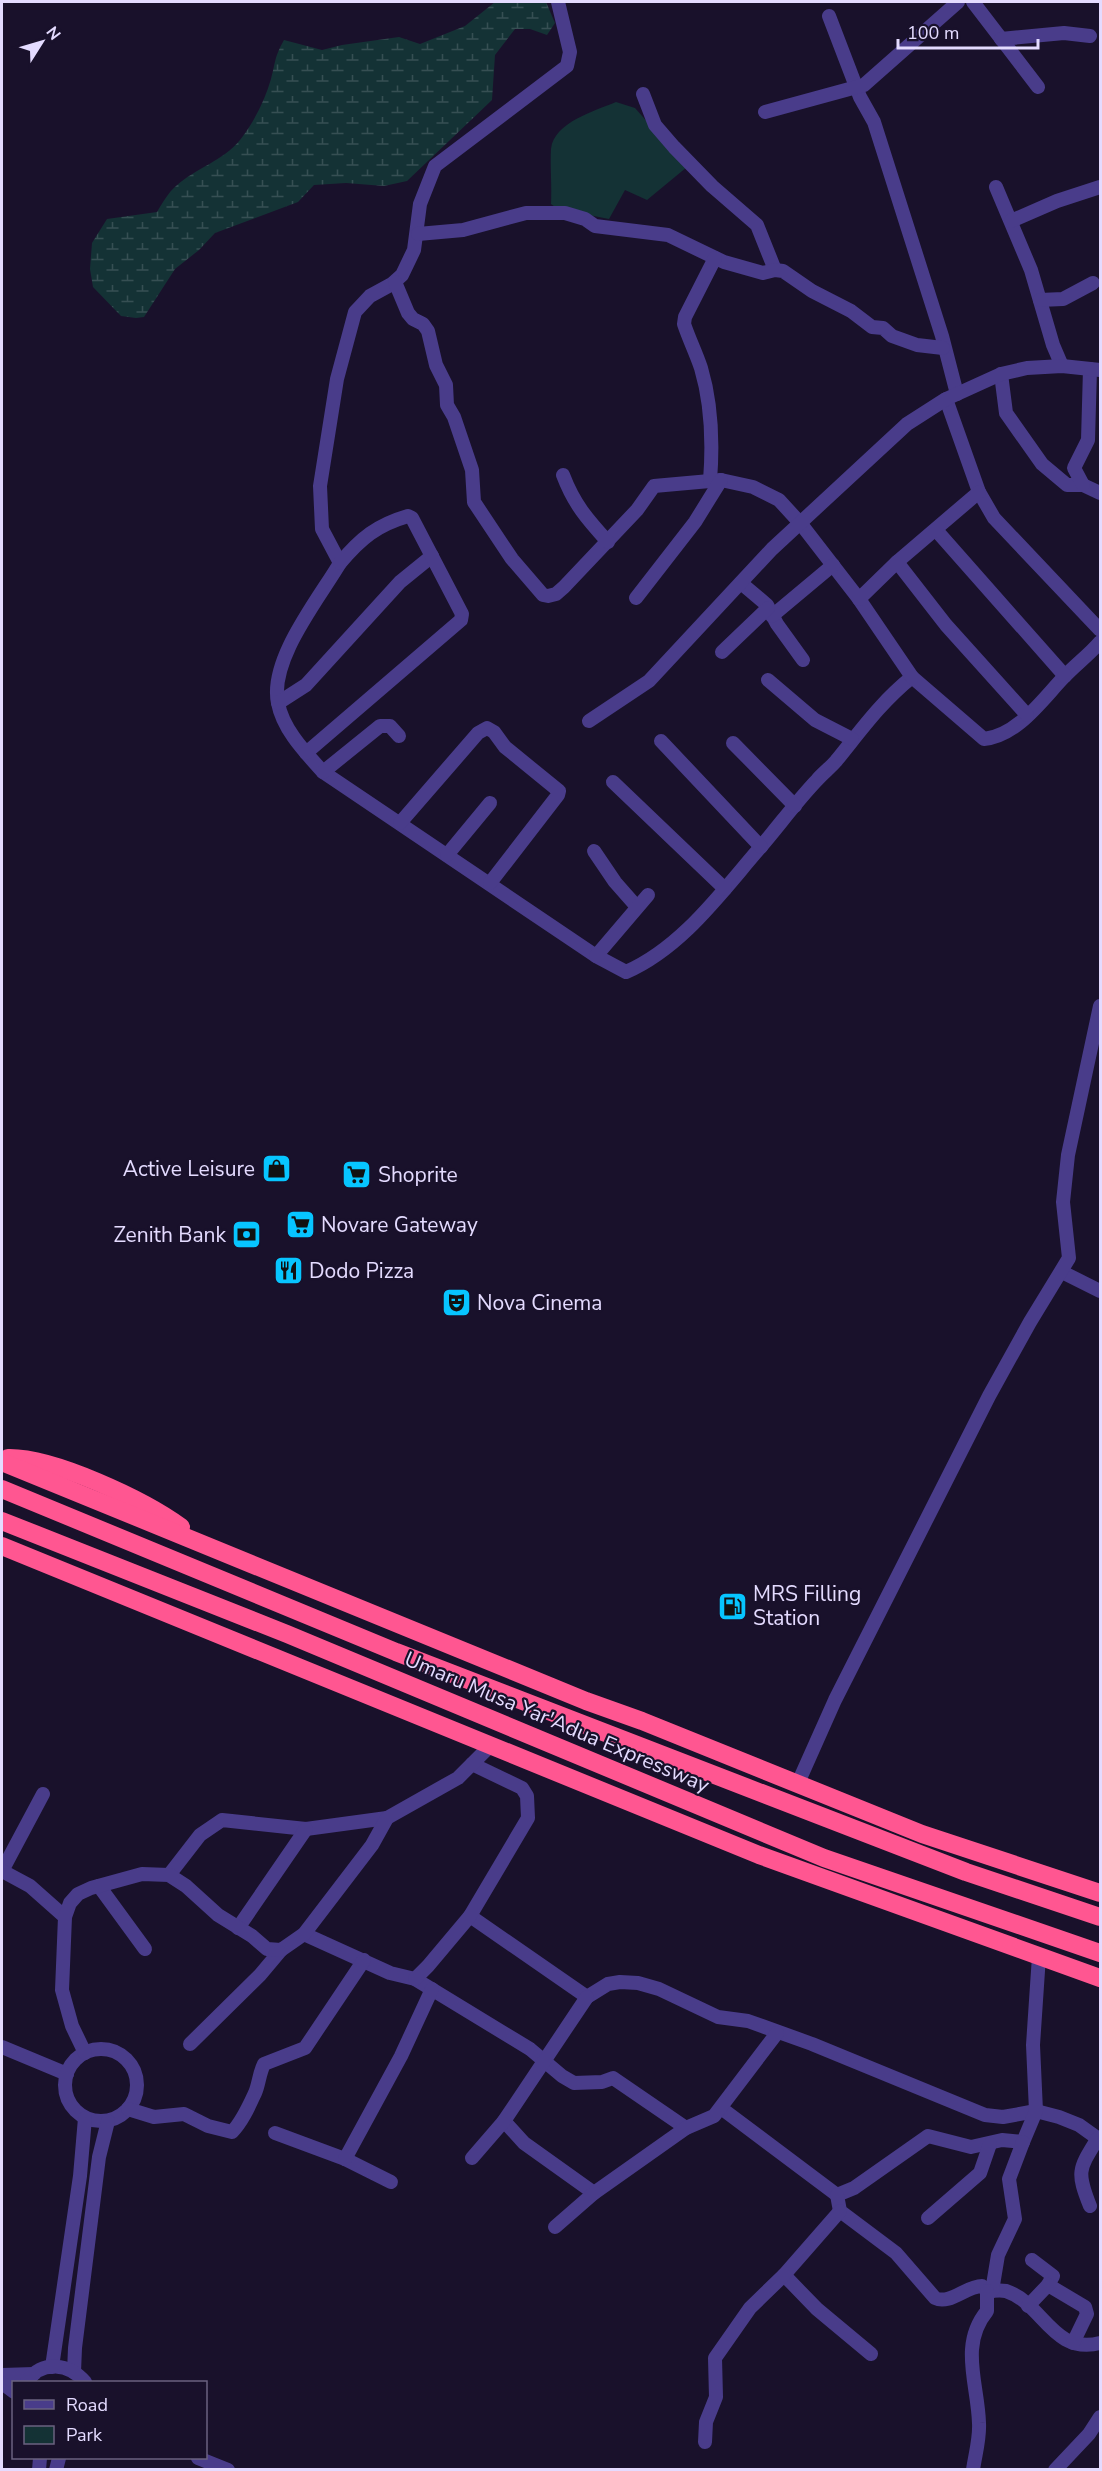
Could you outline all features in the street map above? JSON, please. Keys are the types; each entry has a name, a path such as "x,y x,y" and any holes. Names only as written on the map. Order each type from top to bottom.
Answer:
{"highway":[{"name":"Umaru Musa Yar'Adua Expressway","path":"2,1461 586,1701 642,1721 922,1834 1101,1893"},
{"name":"Umaru Musa Yar'Adua Expressway","path":"2,1489 382,1646 966,1872 1101,1917"},
{"name":"Umaru Musa Yar'Adua Expressway","path":"2,1521 376,1671 824,1858 1101,1953"},
{"path":"2,1546 759,1855 1101,1978"},
{"path":"295,1583 382,1646"},
{"path":"267,1654 376,1671"},
{"path":"537,1706 642,1721"},
{"path":"512,1728 614,1796"}],"street":[{"path":"340,563 322,529 320,486 337,379 355,312 370,296 395,282 408,265 418,234 420,204 435,166 567,66 570,52 558,2"},
{"path":"765,112 864,85 958,2"},
{"path":"973,2 1038,87"},
{"path":"829,16 857,88 874,122 942,336 952,396 979,492 994,518 1021,549 1101,630"},
{"path":"1001,39 1064,33 1090,36"},
{"path":"643,94 655,125 691,166 757,225 774,270"},
{"path":"1011,221 1057,201 1101,186"},
{"path":"996,188 1031,270 1053,345 1062,366"},
{"path":"418,234 463,230 526,213 565,213 585,219 595,226 668,235 716,258 763,273 774,270 791,275 812,291 834,301 872,327 883,328 892,336 917,345 943,348"},
{"path":"636,598 695,522 715,480 711,423 701,367 684,324 685,316 716,258"},
{"path":"395,282 408,313 413,319 423,324 428,331 436,365 446,385 447,405 454,417 472,470 474,502 536,589 548,596 556,594 608,542 637,510 654,486 715,480 753,487 779,500 801,524 859,599 912,677 984,739 995,738 1027,715 1101,642"},
{"path":"1040,300 1063,299 1093,283"},
{"path":"589,721 649,681 772,549 886,441 907,424 952,396 1001,375 1027,368 1062,366 1095,369 1088,440 1074,468 1095,488"},
{"path":"1001,375 1006,413 1042,464 1066,485 1095,488"},
{"path":"563,475 572,499 608,542"},
{"path":"859,599 897,562 979,492"},
{"path":"306,753 460,620 462,614 460,608 412,518 408,516 395,518 380,527 356,544 340,563 283,657 277,678 278,703 283,719 306,753 324,772 597,956 626,972 645,964 664,951 725,889 795,806 835,763 886,699 912,677"},
{"path":"936,530 1002,608 1065,676"},
{"path":"278,703 306,685 400,582 432,556"},
{"path":"897,562 946,625 1027,715"},
{"path":"722,652 770,612 833,565"},
{"path":"741,584 770,612 803,660"},
{"path":"768,680 815,720 852,739"},
{"path":"324,772 380,726 390,726 399,736"},
{"path":"400,823 478,733 488,728 494,732 505,747 559,791 490,884"},
{"path":"661,741 761,847"},
{"path":"733,743 795,806"},
{"path":"613,782 725,889"},
{"path":"447,855 490,802"},
{"path":"594,851 615,882 637,907"},
{"path":"597,956 648,895"},
{"path":"798,1783 835,1700 958,1455 1030,1322 1069,1258 1063,1202 1068,1155 1101,1006"},
{"path":"1062,1272 1101,1291"},
{"path":"169,1875 200,1835 222,1820 306,1829 387,1818 458,1778 491,1745"},
{"path":"415,1979 470,1916 528,1818 527,1796 522,1788 472,1764"},
{"path":"43,1794 2,1871 30,1886 65,1917"},
{"path":"190,2044 260,1975 281,1950 304,1934 372,1845 387,1818"},
{"path":"238,1928 306,1829"},
{"path":"85,2053 72,2026 62,1990 65,1917 70,1903 78,1894 142,1875 169,1875 267,1949 281,1950"},
{"path":"99,1886 145,1949"},
{"path":"470,1916 587,1997"},
{"path":"304,1934 390,1973 415,1979 530,2049 574,2083 602,2082 613,2078 686,2128"},
{"path":"973,2469 979,2423 974,2390 973,2334 978,2322 987,2311 989,2291 998,2254 1015,2219 1010,2179 1036,2111 1033,2045 1039,1956"},
{"path":"128,2109 154,2117 184,2114 208,2126 232,2132 240,2124 248,2103 254,2095 264,2064 305,2048 364,1960"},
{"path":"472,2158 504,2121 587,1997 608,1984 638,1983 659,1989 718,2017 748,2021 812,2044 985,2115 1003,2117 1036,2111 1078,2125 1099,2139 1080,2172 1081,2183 1090,2206"},
{"path":"345,2159 398,2062 432,1989"},
{"path":"555,2227 594,2193 686,2128 709,2120 721,2109 777,2033"},
{"path":"2,2047 67,2074"},
{"path":"97,2049 109,2050 120,2055 129,2063 135,2074 137,2086 135,2098 128,2109 108,2121 85,2118 69,2102 65,2091 67,2074 75,2059 85,2053 97,2049"},
{"path":"721,2109 837,2195 840,2211 896,2253 935,2298 949,2299 973,2286 982,2286 989,2291 1005,2291 1024,2301 1057,2335 1073,2343 1101,2343"},
{"path":"52,2367 80,2176 85,2118"},
{"path":"74,2372 99,2157 108,2121"},
{"path":"504,2121 524,2143 594,2193"},
{"path":"275,2133 345,2159 391,2182"},
{"path":"837,2195 854,2188 928,2136 971,2147 1002,2140 1023,2142"},
{"path":"928,2218 980,2173 990,2144"},
{"path":"705,2442 706,2422 716,2397 715,2358 750,2308 784,2275 840,2211"},
{"path":"1028,2306 1048,2285 1053,2276 1032,2260"},
{"path":"784,2275 817,2309 871,2354"},
{"path":"1048,2285 1086,2308 1086,2314 1073,2343"},
{"path":"2,2375 31,2378 52,2367 59,2366 74,2372 84,2381"},
{"path":"1055,2469 1089,2434 1101,2417"},
{"path":"203,2459 228,2469"}],"green space":[{"path":"495,2 546,2 555,23 547,35 530,29 515,29 495,55 492,100 407,181 384,186 346,183 314,185 298,202 215,233 199,250 175,269 144,317 121,316 93,287 90,269 92,243 107,219 157,212 176,186 226,154 240,140 262,103 284,40 322,50 399,37 420,44 465,26"},
{"path":"616,102 635,108 687,167 647,200 625,190 609,219 558,209 551,204 551,149 554,140 567,125"}],"place":[{"name":"Active Leisure","path":"276,1169"},
{"name":"Shoprite","path":"357,1175"},
{"name":"Novare Gateway","path":"300,1225"},
{"name":"Zenith Bank","path":"247,1235"},
{"name":"Dodo Pizza","path":"288,1271"},
{"name":"Nova Cinema","path":"456,1303"},
{"name":"MRS Filling Station","path":"732,1606"}]}
